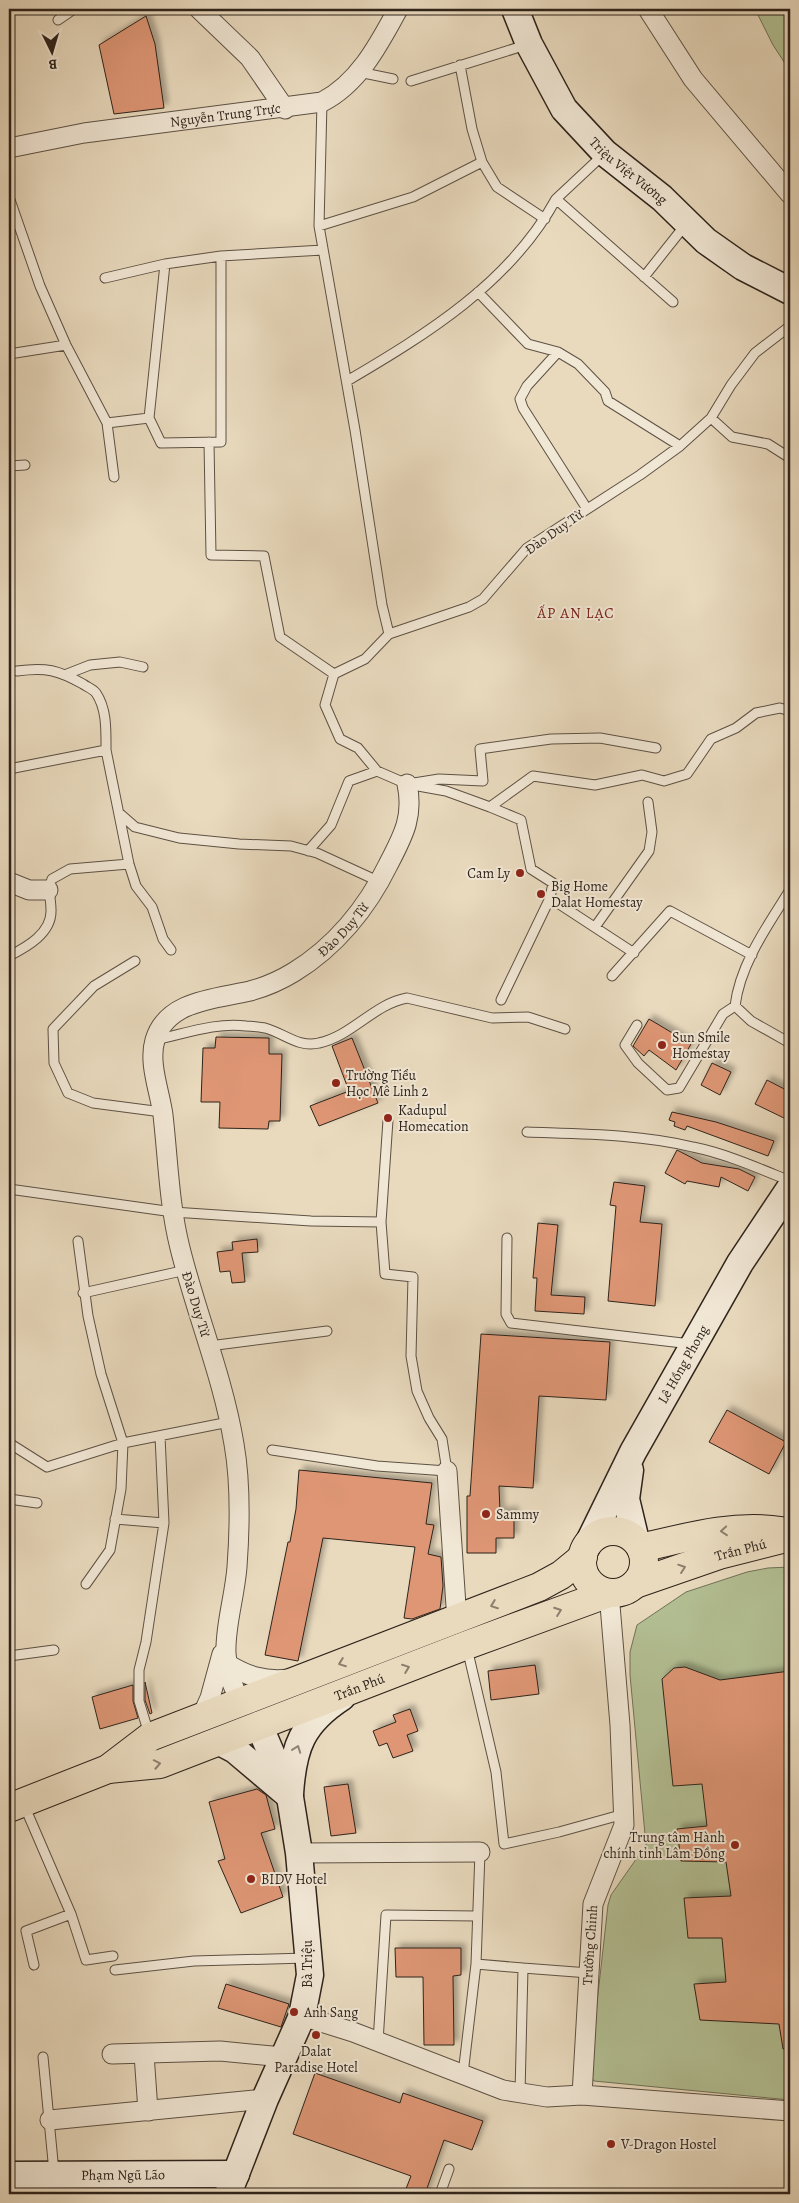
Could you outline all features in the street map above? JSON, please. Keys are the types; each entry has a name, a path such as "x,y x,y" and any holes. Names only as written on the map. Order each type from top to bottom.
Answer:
{"main road":[{"name":"Trần Phú","path":"638,1544 743,1529 790,1532"},
{"path":"609,1532 628,1535 638,1544 644,1567 636,1584 619,1593 609,1593 592,1584 583,1567 584,1553 600,1534 609,1532"},
{"name":"Trần Phú","path":"636,1584 719,1555 790,1537"},
{"name":"Trần Phú","path":"16,1805 108,1768 150,1737 539,1587 561,1575 584,1553"},
{"name":"Trần Phú","path":"108,1768 160,1764 354,1688 609,1593"},
{"path":"241,1701 259,1725"}],"street":[{"path":"199,9 250,58 285,108"},
{"name":"Nguyễn Trung Trực","path":"9,148 84,133 322,102 333,96 359,72 374,51 398,9"},
{"name":"Triệu Việt Vương","path":"515,9 529,44 564,108 605,153 662,198 706,241 743,267 790,291"},
{"path":"648,9 693,79 790,194"},
{"name":"Đào Duy Từ","path":"241,1701 228,1676 225,1644 235,1591 240,1512 234,1444 209,1346 186,1270 173,1212 156,1076 155,1040 163,1026 175,1014 193,1002 251,990 295,972 335,940 364,908 380,882 404,834 411,803 407,784"},
{"path":"9,882 29,890 48,890"},
{"name":"Lê Hồng Phong","path":"584,1553 633,1452 740,1263 790,1188"},
{"path":"633,1452 626,1499 638,1544"},
{"path":"446,1471 456,1606 460,1618"},
{"name":"Trường Chinh","path":"582,2095 594,1896 622,1834 625,1814 609,1593"},
{"path":"201,1718 210,1698 225,1644"},
{"path":"226,1663 253,1677 270,1680 305,1677"},
{"path":"290,1797 292,1766 296,1748 305,1731 314,1718 354,1688"},
{"name":"Bà Triệu","path":"232,2184 265,2099 302,2016 308,1989 310,1958 299,1853 290,1797 259,1725"},
{"path":"218,1741 235,1750 290,1797"},
{"path":"299,1853 480,1852"},
{"path":"302,2016 378,2042 503,2090 520,2094 548,2097 582,2095 633,2098 758,2110 790,2111"},
{"path":"112,2054 220,2051 283,2057"},
{"path":"144,2054 148,2111"},
{"path":"50,2120 265,2099"},
{"name":"Phạm Ngũ Lão","path":"9,2174 54,2174 232,2184"}],"lane":[{"path":"58,20 74,9"},
{"path":"411,81 529,44"},
{"path":"460,65 470,121 482,162 497,187 545,219"},
{"path":"359,72 393,79"},
{"path":"322,102 319,226 322,250 347,381 382,605 389,634"},
{"path":"347,381 400,350 444,320 510,264 545,219 556,199 605,153"},
{"path":"319,226 413,197 482,162"},
{"path":"9,197 40,286 66,344 107,423 114,477"},
{"path":"556,199 673,302"},
{"path":"644,276 687,222"},
{"path":"105,278 165,264 221,256 322,250"},
{"path":"165,264 149,418 161,443 221,442 221,256"},
{"path":"478,292 528,344 558,352 578,364 605,392 608,401 680,446"},
{"name":"Đào Duy Từ","path":"334,674 365,659 389,634 470,607 483,599 527,548 640,475 680,446 711,418 731,385 755,353 790,326"},
{"path":"9,354 66,344"},
{"path":"558,352 527,386 520,399 523,408 587,508"},
{"path":"107,423 149,418"},
{"path":"711,418 732,437 768,444 790,458"},
{"path":"209,442 211,555 264,556 280,637 334,674 325,705 340,739 358,748 376,772 407,784 446,791 521,820 532,869 552,883 550,898 501,1000"},
{"path":"9,466 25,465"},
{"path":"67,674 90,665 120,662 143,666"},
{"path":"16,671 46,670 67,674 95,691 102,705 106,724 106,750 128,864 136,886 152,907 163,939 170,950"},
{"path":"490,807 533,776 595,784 642,775 664,781 687,774 711,739 736,728 756,713 780,708 790,711"},
{"path":"407,784 439,779 483,781 480,749 550,739 600,738 656,748"},
{"path":"9,769 106,750"},
{"path":"308,851 331,825 349,781 376,772"},
{"path":"595,927 649,851 652,832 648,802"},
{"path":"119,812 135,827 179,838 239,844 291,846 308,851 380,882"},
{"path":"9,956 24,948 48,926 51,910 48,890 52,879 70,869 128,864"},
{"path":"735,1006 736,992 757,944 790,890"},
{"path":"550,898 634,953"},
{"path":"612,976 670,911 752,955"},
{"path":"135,961 94,986 53,1029 54,1063 68,1093 93,1103 162,1112"},
{"path":"155,1040 221,1026 243,1025 264,1028 295,1043 318,1044 344,1034 394,1001 407,998 492,1018 528,1017 565,1029"},
{"path":"637,1025 625,1045 638,1063 667,1090 679,1088 723,1014 735,1006"},
{"path":"735,1006 752,1021 790,1043"},
{"path":"272,1450 377,1466 446,1471 442,1439 429,1418 417,1391 411,1356 413,1277 385,1274 381,1222 388,1120"},
{"path":"526,1132 607,1134 676,1143 723,1154 790,1181"},
{"path":"9,1189 173,1212 311,1221 381,1222"},
{"path":"507,1238 506,1314 512,1323 694,1345"},
{"path":"78,1241 83,1293 101,1374 123,1443 121,1489 110,1550 86,1584"},
{"path":"83,1293 186,1270"},
{"path":"209,1346 327,1331"},
{"path":"9,1443 47,1467 123,1443 229,1422"},
{"path":"150,1737 139,1701 139,1670 146,1642 164,1523 160,1436"},
{"path":"9,1499 37,1503"},
{"path":"115,1519 164,1523"},
{"path":"467,1645 496,1772 504,1844 559,1832 625,1814"},
{"path":"9,1656 54,1650"},
{"path":"16,1805 71,1914 86,1960 113,1956"},
{"path":"462,2074 476,1964 480,1852"},
{"path":"34,1965 26,1931 71,1914"},
{"path":"378,2042 386,1915 477,1916"},
{"path":"115,1970 194,1961 310,1958"},
{"path":"476,1964 589,1973"},
{"path":"520,2094 523,1968"},
{"path":"43,2057 54,2174"},
{"path":"440,2194 449,2169"}],"green space":[{"path":"755,9 790,9 790,71 773,45"},
{"path":"790,1567 790,2100 594,2081 589,2074 608,1905 611,1895 646,1845 630,1675 630,1652 637,1625 686,1592 747,1572 768,1568"}],"building":[{"path":"146,16 155,44 164,108 114,114 99,45"},
{"name":"Sun Smile Homestay","path":"649,1019 691,1044 676,1070 649,1050 644,1056 633,1046"},
{"path":"216,1037 269,1038 269,1054 282,1054 280,1121 269,1121 268,1129 219,1128 220,1102 201,1102 203,1048 215,1048"},
{"path":"352,1038 378,1103 319,1126 310,1106 349,1091 332,1046"},
{"path":"712,1063 731,1072 720,1095 701,1085"},
{"path":"767,1080 790,1092 790,1111 786,1119 755,1104"},
{"path":"672,1112 716,1122 774,1141 768,1156 687,1126 685,1130 674,1126 675,1122 669,1120"},
{"path":"677,1150 702,1163 739,1169 755,1177 748,1191 721,1177 719,1187 687,1181 685,1184 665,1173"},
{"path":"614,1182 645,1186 640,1222 662,1224 655,1306 608,1301 616,1206 610,1205"},
{"path":"538,1223 558,1225 551,1295 585,1297 584,1314 535,1311 537,1278 533,1278"},
{"path":"257,1239 258,1252 242,1253 245,1282 232,1283 230,1271 220,1272 217,1252 233,1250 232,1242"},
{"path":"481,1334 610,1342 606,1400 539,1396 533,1488 499,1486 500,1512 514,1511 514,1538 496,1538 496,1553 467,1553 467,1496 470,1496"},
{"path":"727,1410 786,1442 769,1474 709,1442"},
{"path":"299,1470 432,1483 426,1524 434,1525 428,1554 441,1557 443,1586 440,1609 412,1619 404,1618 415,1547 323,1538 298,1661 265,1655 288,1542 290,1542 296,1509"},
{"path":"535,1665 539,1694 491,1700 488,1671"},
{"name":"Trung tâm Hành chính tỉnh Lâm Đồng","path":"685,1667 720,1680 790,1671 790,2049 783,2049 779,2024 700,2020 694,1984 726,1982 722,1938 688,1938 684,1898 731,1896 726,1862 681,1861 677,1829 707,1826 702,1784 673,1786 662,1679 674,1668"},
{"path":"145,1682 152,1713 150,1714 145,1700"},
{"path":"133,1685 133,1701 138,1718 100,1729 92,1697"},
{"path":"410,1709 418,1731 407,1735 413,1751 393,1758 387,1743 379,1746 373,1731 396,1722 393,1715"},
{"path":"348,1784 356,1833 331,1836 324,1787"},
{"path":"257,1789 266,1795 275,1829 261,1833 283,1897 241,1913 218,1861 225,1859 209,1802"},
{"path":"395,1948 461,1948 461,1975 453,1976 454,2045 424,2045 423,1977 396,1977"},
{"path":"226,1984 289,2004 281,2027 218,2008"},
{"path":"315,2073 400,2103 403,2093 483,2121 472,2150 444,2140 425,2194 404,2194 411,2176 293,2134"}],"place":[{"name":"Cam Ly","path":"520,873"},
{"name":"Big Home Dalat Homestay","path":"541,894"},
{"name":"Sun Smile Homestay","path":"662,1045"},
{"name":"Trường Tiểu Học Mê Linh 2","path":"336,1083"},
{"name":"Kadupul Homecation","path":"388,1118"},
{"name":"Sammy","path":"486,1514"},
{"name":"Trung tâm Hành chính tỉnh Lâm Đồng","path":"735,1845"},
{"name":"BIDV Hotel","path":"251,1879"},
{"name":"Anh Sang","path":"294,2012"},
{"name":"Dalat Paradise Hotel","path":"316,2035"},
{"name":"V-Dragon Hostel","path":"611,2144"}],"district":[{"name":"ẤP AN LẠC","path":"576,613"}]}
